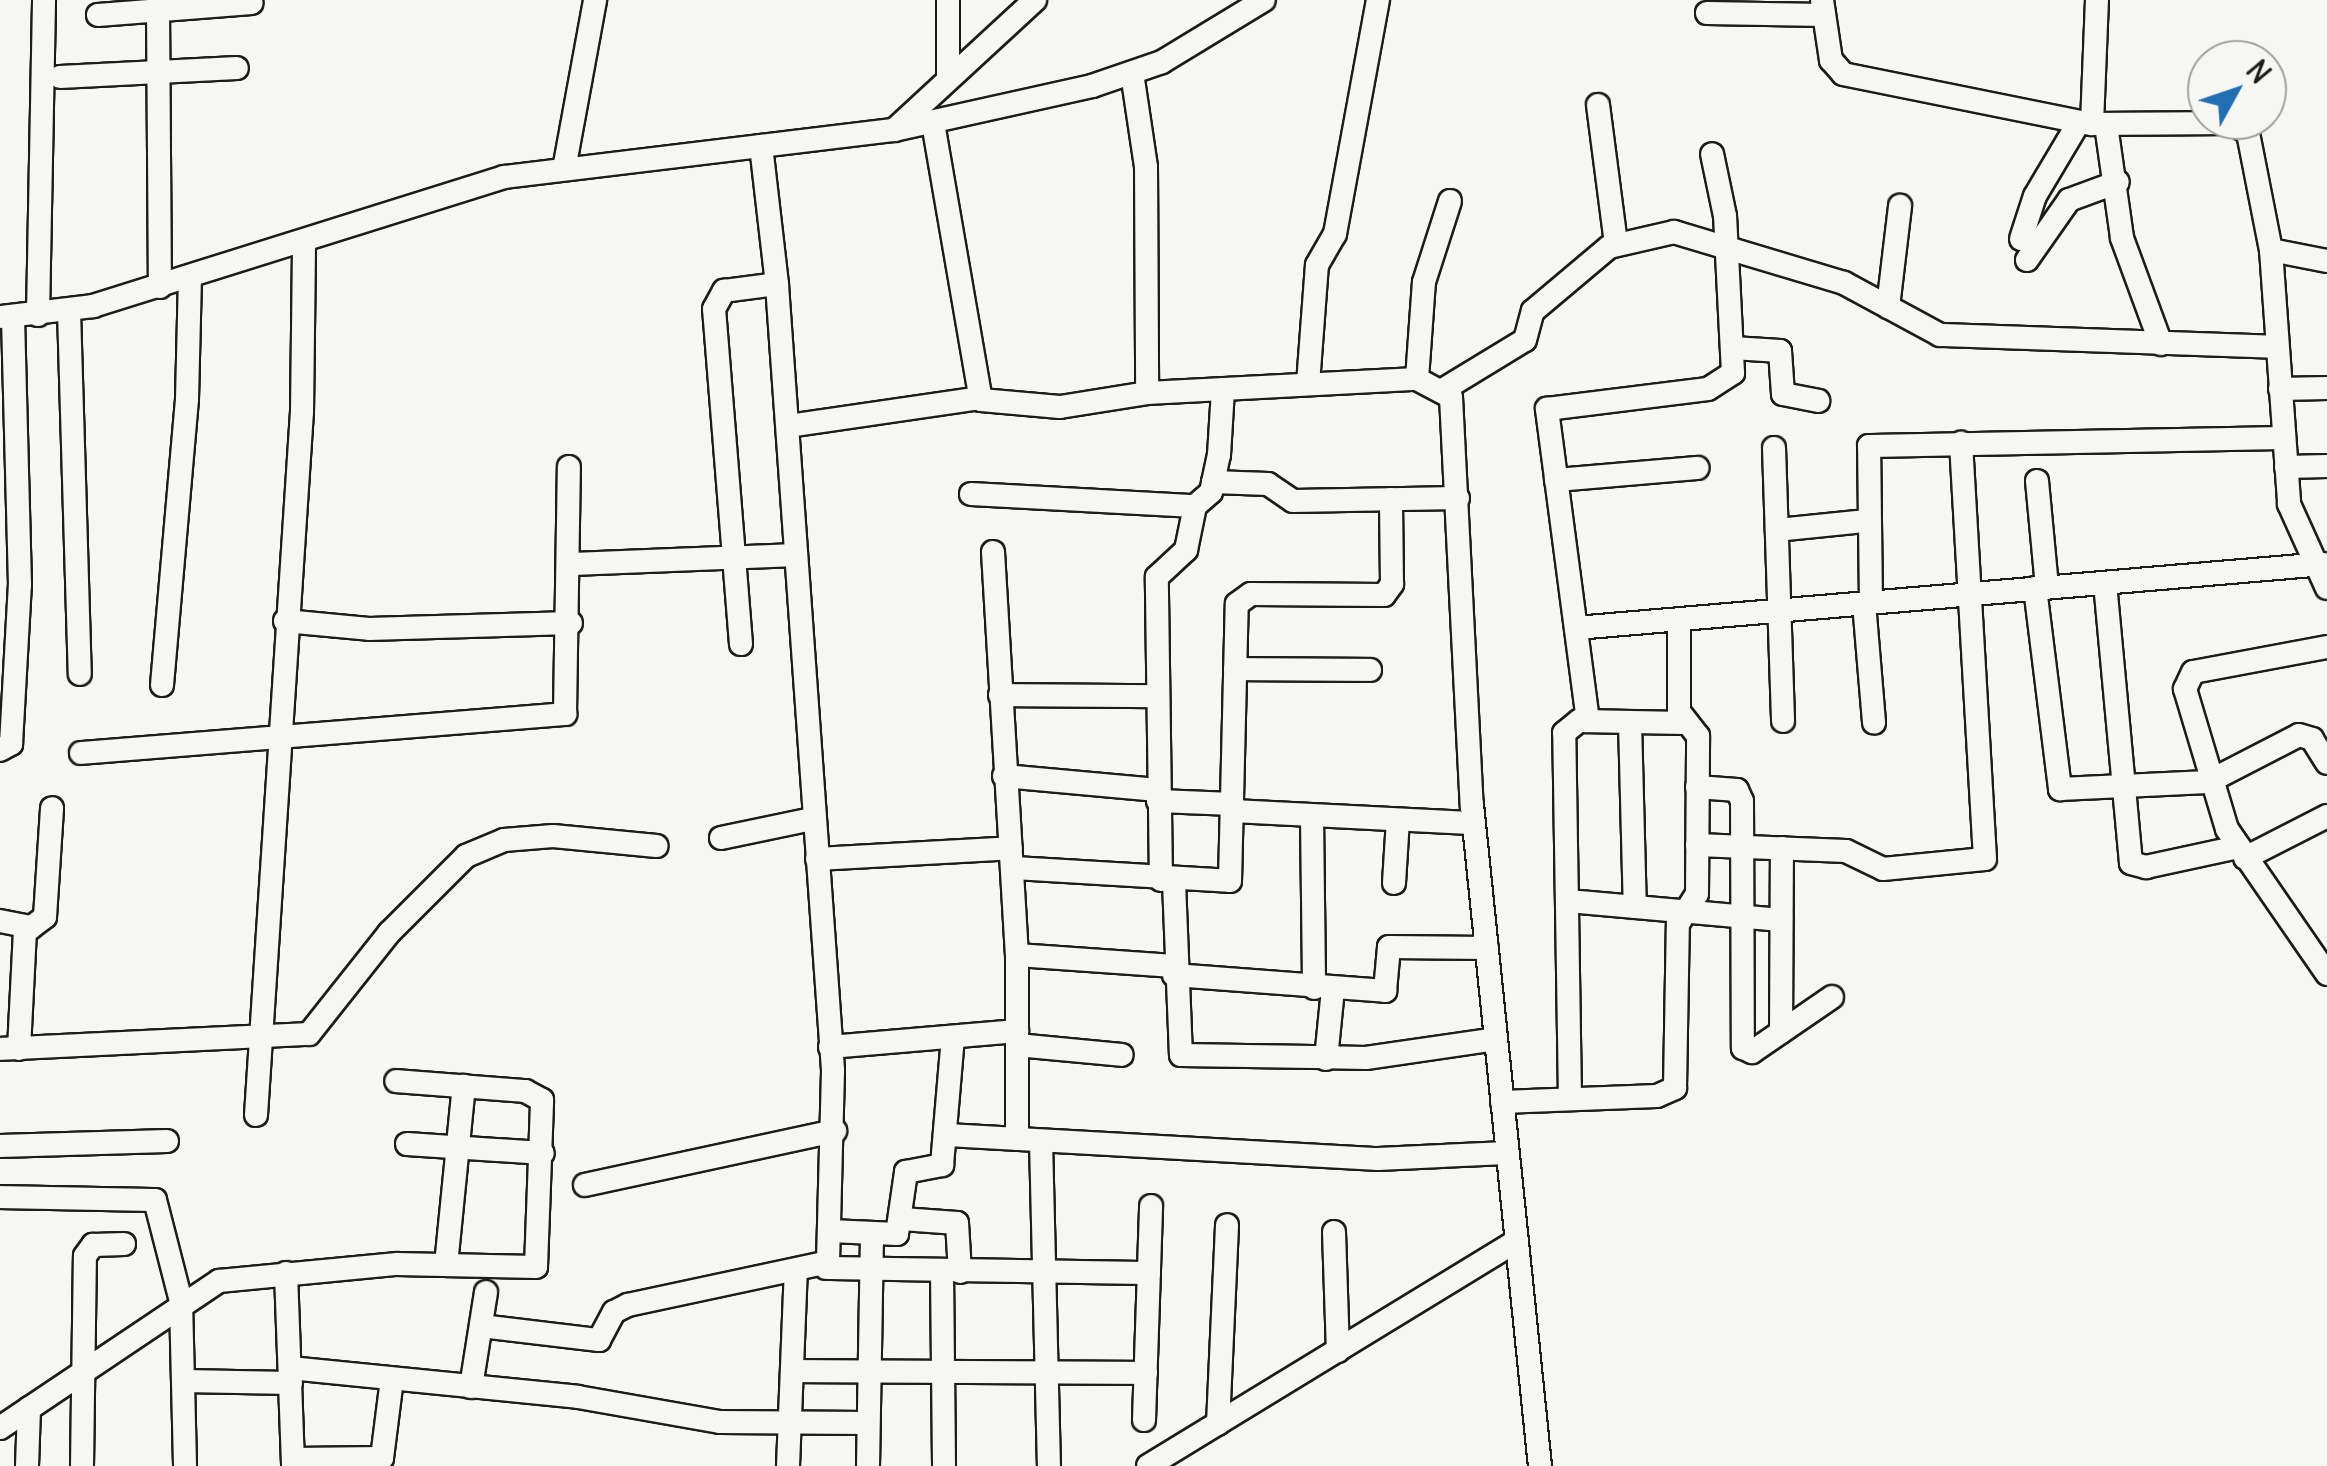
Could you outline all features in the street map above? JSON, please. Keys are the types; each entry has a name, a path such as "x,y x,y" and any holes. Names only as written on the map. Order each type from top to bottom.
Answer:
{"street":[{"path":"38,314 44,0"},
{"path":"565,164 595,0"},
{"path":"948,0 948,75"},
{"path":"894,130 948,75 1035,0"},
{"path":"0,750 11,744 20,585 6,316 69,310 190,279 448,192 565,164 760,146 933,123 1132,73 1264,0"},
{"path":"1308,384 1317,264 1334,234 1378,0"},
{"path":"2098,0 2092,123 2116,170 2122,238 2161,344"},
{"path":"98,15 252,3"},
{"path":"1707,12 1823,8 1831,60 1842,74 2092,123 2242,126 2271,250 2286,467 2296,532 2320,564 2327,588"},
{"path":"158,9 160,287"},
{"path":"60,77 237,68"},
{"path":"1132,73 1146,186 1147,393"},
{"path":"1598,105 1616,243"},
{"path":"933,123 979,398"},
{"path":"2092,123 2041,184 2024,249 2069,200 2116,170"},
{"path":"760,146 778,284 792,555 835,1131 826,1268"},
{"path":"1588,721 1546,416 1553,404 1718,386 1733,373 1722,248 1725,216 1712,154"},
{"path":"1417,379 1424,282 1450,201"},
{"path":"1888,307 1900,206"},
{"path":"788,426 979,398 1051,407 1147,393 1308,384 1417,379 1446,388 1525,340 1534,311 1616,243 1686,232 1722,248 1844,283 1888,307 1910,325 1958,338 2277,347"},
{"path":"256,1114 265,1033 275,737 303,394 304,242"},
{"path":"2271,250 2327,261"},
{"path":"162,685 188,398 190,279"},
{"path":"741,644 730,558 715,299 778,284"},
{"path":"69,310 80,674"},
{"path":"1733,348 1780,350 1784,394 1818,401"},
{"path":"1446,388 1458,498 1474,823 1540,1466"},
{"path":"2280,389 2327,388"},
{"path":"1223,389 1213,482 1196,506 1186,550 1157,577 1154,696 1158,796 1181,1055 1326,1059 1496,1039"},
{"path":"1874,723 1866,521 1869,446 2284,438"},
{"path":"1697,845 1846,852 1883,869 1985,859 1961,443"},
{"path":"1774,448 1783,721"},
{"path":"2286,467 2327,466"},
{"path":"80,752 558,718 568,704 569,467"},
{"path":"1556,480 1697,468"},
{"path":"2038,481 2041,588 2056,784 2123,788 2208,782 2299,736 2312,739 2327,763"},
{"path":"1213,482 1268,484 1293,500 1458,498"},
{"path":"971,494 1196,506"},
{"path":"817,859 1012,858 1168,881 1230,881 1236,610 1245,596 1375,598 1389,590 1392,499"},
{"path":"1777,530 1866,521"},
{"path":"993,552 1017,955 1017,1139"},
{"path":"571,564 792,555"},
{"path":"1576,628 2320,564"},
{"path":"2104,582 2123,788 2137,868 2242,853 2326,818"},
{"path":"1502,1102 1675,1088 1677,934 1697,894 1698,736 1686,723 1679,620"},
{"path":"284,622 388,629 571,623"},
{"path":"2327,647 2186,679 2208,782 2242,853 2327,974"},
{"path":"1235,669 1370,670"},
{"path":"1000,695 1154,696"},
{"path":"1570,1099 1564,733 1572,722 1686,723"},
{"path":"1630,722 1636,908"},
{"path":"1004,776 1312,818 1474,823"},
{"path":"1697,786 1741,794 1743,1048 1752,1052 1832,998"},
{"path":"52,808 44,917 31,926 9,1049 318,1030 428,890 490,844 553,836 658,846"},
{"path":"1312,818 1326,1059"},
{"path":"721,838 812,819"},
{"path":"1394,884 1398,820"},
{"path":"1780,1032 1782,848"},
{"path":"1568,900 1781,920"},
{"path":"0,920 31,926"},
{"path":"1017,955 1385,992 1390,946 1487,948"},
{"path":"830,1047 953,1037 1017,1038 1122,1055"},
{"path":"830,1231 897,1234 906,1172 938,1170 947,1135 953,1037"},
{"path":"0,1428 181,1301 219,1281 286,1273 446,1265 536,1266 545,1110 536,1095 396,1081"},
{"path":"446,1265 464,1086"},
{"path":"585,1185 835,1131"},
{"path":"947,1135 1378,1159 1508,1153"},
{"path":"1041,1140 1049,1466"},
{"path":"0,1146 166,1141"},
{"path":"406,1144 543,1154"},
{"path":"0,1197 152,1196 181,1301 184,1466"},
{"path":"1144,1420 1151,1206"},
{"path":"902,1219 957,1224 942,1373 944,1466"},
{"path":"1218,1424 1228,1225"},
{"path":"1334,1232 1338,1351"},
{"path":"868,1466 872,1235"},
{"path":"1148,1466 1517,1241"},
{"path":"82,1466 86,1250 124,1244"},
{"path":"481,1326 598,1340 614,1312 628,1305 796,1270 1149,1272"},
{"path":"788,1466 796,1270"},
{"path":"286,1273 293,1463 382,1458 392,1378"},
{"path":"471,1387 486,1292"},
{"path":"792,1371 1146,1373"},
{"path":"183,1381 290,1376 392,1378 789,1425 868,1423"},
{"path":"26,1466 29,1408"}]}
